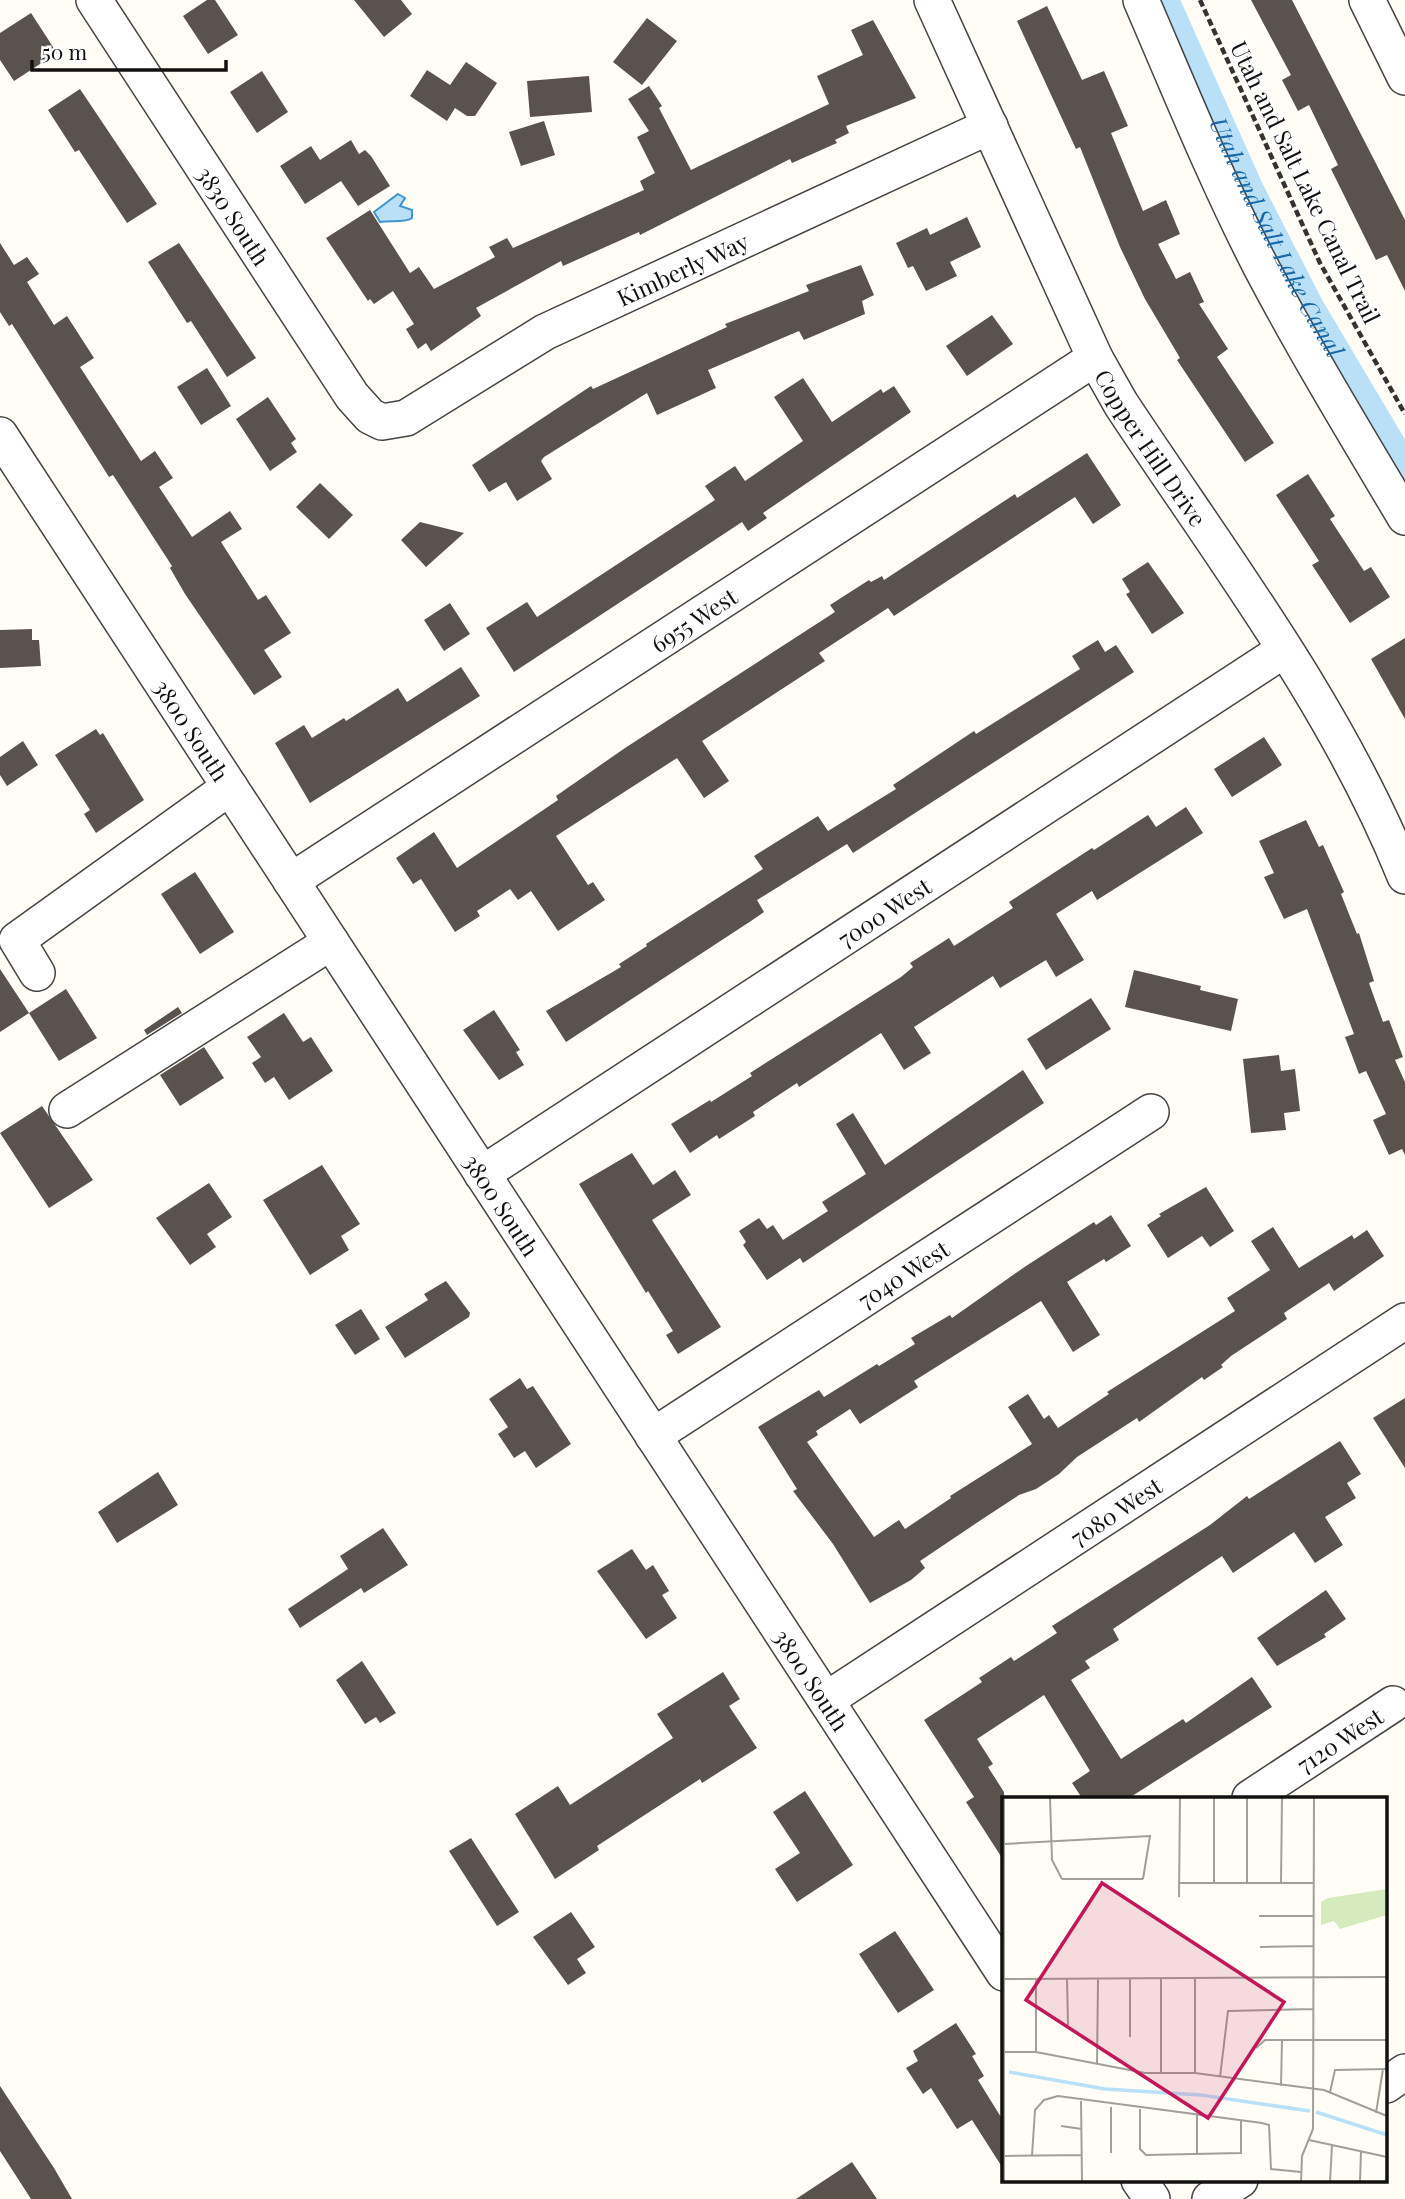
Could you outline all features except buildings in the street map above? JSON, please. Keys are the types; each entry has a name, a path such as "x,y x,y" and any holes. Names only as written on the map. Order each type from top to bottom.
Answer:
{"street":[{"name":"3830 South","path":"94,0 352,396 370,416 382,422"},
{"name":"Copper Hill Drive","path":"932,0 1095,358 1121,404 1328,717 1368,788 1405,876"},
{"path":"1141,0 1202,146 1259,262 1321,377 1405,517"},
{"path":"1367,0 1405,77"},
{"name":"Kimberly Way","path":"382,422 395,422 419,412 545,332 990,126"},
{"name":"6955 West","path":"291,881 1095,358"},
{"name":"3800 South","path":"0,435 653,1436 1002,1965"},
{"name":"7000 West","path":"482,1174 1284,650"},
{"path":"37,973 18,940 230,787"},
{"path":"66,1110 331,942"},
{"name":"7040 West","path":"653,1436 1151,1112"},
{"name":"7080 West","path":"826,1700 1405,1321"},
{"name":"7120 West","path":"1252,1797 1393,1704"},
{"path":"1388,2084 1405,2072"},
{"path":"1140,2182 1152,2199"},
{"path":"1210,2199 1237,2182"}],"path":[{"name":"Utah and Salt Lake Canal Trail","path":"1200,0 1320,263 1405,414"}],"water":[{"path":"398,194 405,198 400,206 412,210 412,218 380,222 374,212"}],"waterway":[{"name":"Utah and Salt Lake Canal","path":"1165,0 1250,190 1310,307 1405,467"}]}
